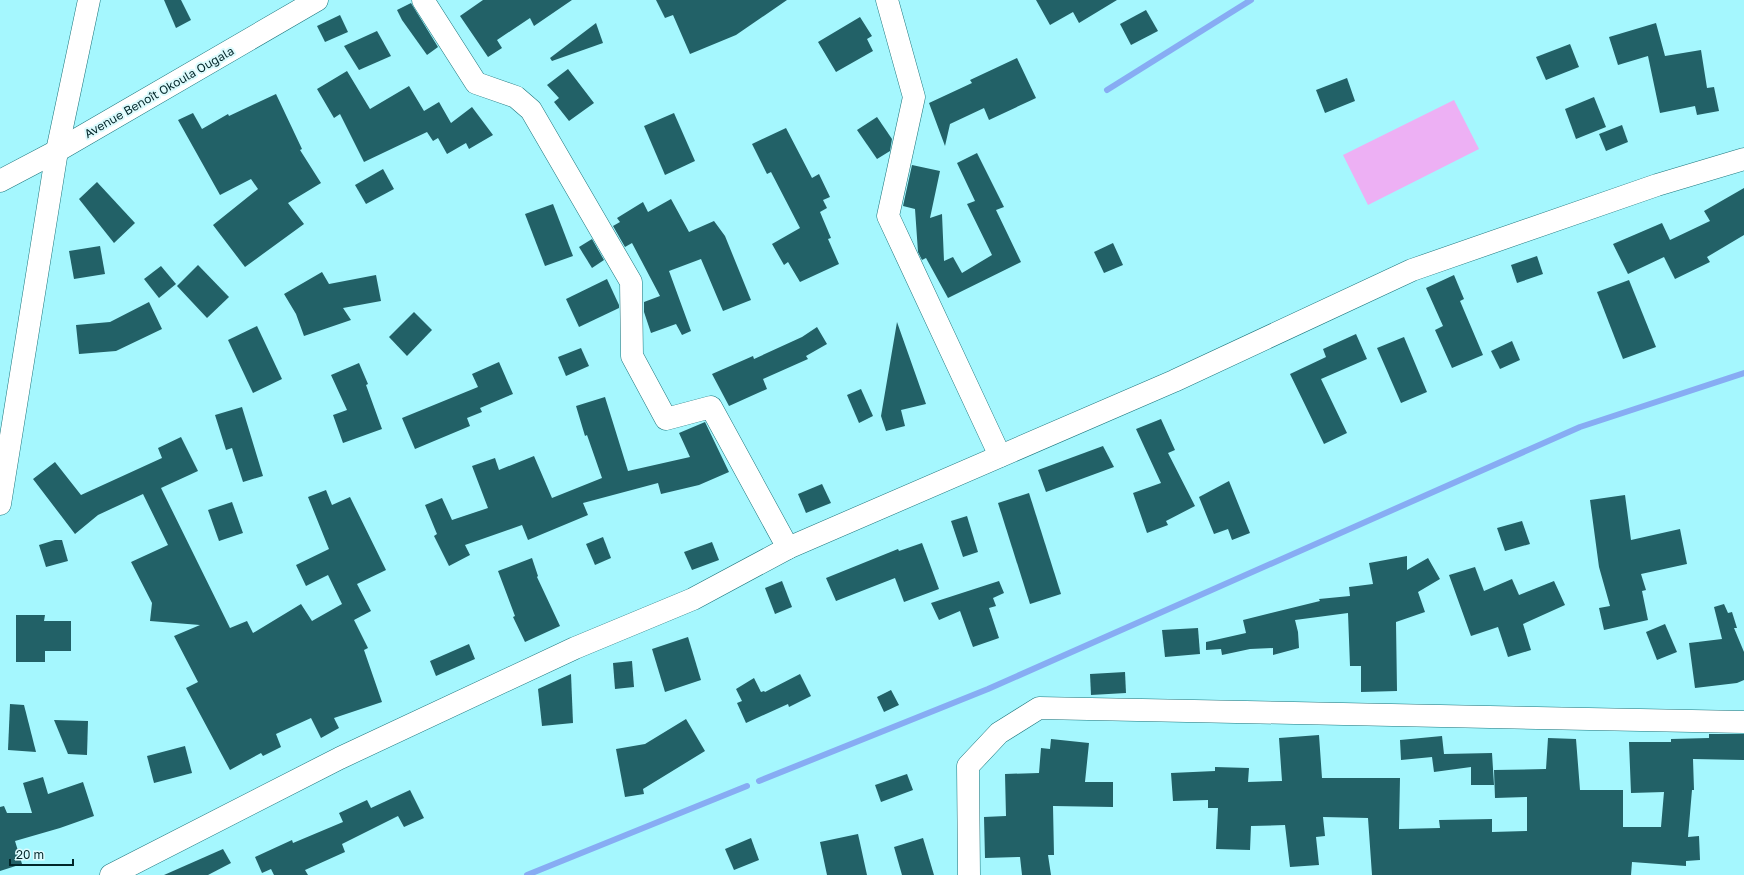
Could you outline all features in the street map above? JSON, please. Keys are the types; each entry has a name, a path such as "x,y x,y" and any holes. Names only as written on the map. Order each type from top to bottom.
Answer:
{"street":[{"path":"0,504 57,151 88,0"},
{"name":"Avenue Benoît Okoula Ougala","path":"0,181 57,151 317,0"},
{"path":"423,0 476,83 516,97 531,110 631,282 632,356 666,419 711,407 788,548"},
{"path":"887,0 914,97 888,216 1000,456"},
{"path":"111,875 340,758 575,648 693,599 788,548 1174,382 1412,270 1657,185 1744,159"},
{"path":"969,875 968,766 999,733 1039,708 1744,722"}],"shaded area":[{"path":"1454,100 1479,149 1368,205 1343,155"}],"building":[{"path":"164,0 181,0 191,20 176,28"},
{"path":"483,0 572,0 534,26 530,18 497,40 502,48 488,57 460,16"},
{"path":"656,0 787,0 736,35 690,54 673,15 665,18"},
{"path":"1036,0 1117,0 1079,23 1073,12 1050,25"},
{"path":"411,3 438,47 427,55 402,20 397,10"},
{"path":"1146,10 1158,31 1131,45 1120,24"},
{"path":"340,15 348,32 325,42 317,26"},
{"path":"860,17 872,36 867,39 873,51 836,72 818,42"},
{"path":"596,23 603,43 552,61 550,58"},
{"path":"1656,23 1665,56 1701,50 1707,88 1714,87 1719,111 1697,115 1695,106 1660,113 1648,56 1618,65 1609,37"},
{"path":"377,31 391,56 359,70 344,46"},
{"path":"1570,44 1579,67 1546,80 1536,57"},
{"path":"1017,58 1036,98 989,120 984,108 950,124 945,146 929,103 972,83 970,80"},
{"path":"568,69 594,103 569,121 554,102 559,98 547,85"},
{"path":"347,71 370,109 409,86 424,111 439,102 451,123 472,107 493,135 469,149 466,143 447,154 438,138 433,141 427,132 364,162 340,114 334,118 317,89"},
{"path":"1347,78 1355,101 1325,113 1316,90"},
{"path":"276,94 302,149 300,150 321,183 288,203 304,224 245,267 213,225 258,189 251,179 220,195 178,120 193,113 202,129 228,114 229,116"},
{"path":"1594,97 1606,127 1576,139 1565,109"},
{"path":"674,113 695,161 665,175 644,126"},
{"path":"877,117 892,139 890,151 877,159 857,130"},
{"path":"1622,125 1628,142 1606,151 1599,134"},
{"path":"786,128 812,178 819,174 830,197 823,200 827,208 820,212 831,238 828,239 839,264 800,282 788,262 784,265 772,244 800,228 771,172 767,174 752,144"},
{"path":"977,153 1004,207 996,210 1021,262 948,298 926,258 922,260 918,252 915,209 903,206 912,165 940,171 930,218 942,214 944,261 953,257 962,273 992,255 967,204 975,201 957,163"},
{"path":"383,169 394,189 366,204 355,185"},
{"path":"97,182 135,223 114,243 79,199"},
{"path":"1744,188 1744,235 1707,257 1710,262 1675,279 1664,257 1628,274 1613,244 1662,223 1670,240 1710,221 1704,211"},
{"path":"671,199 689,232 714,221 725,236 751,300 723,311 701,259 669,271 691,331 682,335 676,324 651,333 644,312 644,302 660,296 632,243 625,247 613,226 620,222 617,218 643,202 648,212"},
{"path":"553,204 573,256 545,266 525,214"},
{"path":"592,239 604,260 592,268 579,247"},
{"path":"1113,243 1123,265 1104,273 1094,252"},
{"path":"100,246 105,274 74,279 69,251"},
{"path":"1537,256 1543,274 1517,283 1511,265"},
{"path":"198,265 229,297 207,318 177,286"},
{"path":"161,266 176,284 159,298 144,279"},
{"path":"322,272 329,284 376,275 381,301 343,308 351,320 304,336 296,314 284,294"},
{"path":"1454,275 1464,299 1460,301 1483,355 1452,368 1435,330 1443,326 1426,288"},
{"path":"607,279 619,308 579,327 566,299"},
{"path":"1629,280 1656,347 1623,359 1597,292"},
{"path":"149,302 162,329 116,351 79,354 76,325 110,322"},
{"path":"414,312 432,330 407,356 389,337"},
{"path":"897,322 926,404 901,410 905,426 886,431 881,416"},
{"path":"257,326 282,379 253,393 228,340"},
{"path":"817,327 827,344 806,356 808,359 763,379 767,389 729,406 712,374 753,356 754,359 802,337"},
{"path":"1356,334 1367,359 1321,379 1347,433 1324,444 1290,374 1326,357 1323,349"},
{"path":"1404,337 1427,392 1401,403 1377,348"},
{"path":"1512,341 1520,360 1500,369 1491,351"},
{"path":"581,348 589,366 566,376 558,357"},
{"path":"499,362 513,394 480,408 482,412 467,418 470,426 415,449 402,418 478,387 472,374"},
{"path":"359,363 368,384 366,385 382,429 343,443 333,415 347,410 331,375"},
{"path":"861,389 873,416 859,423 847,395"},
{"path":"605,397 628,471 690,457 679,433 705,422 729,472 699,485 661,494 658,483 583,503 588,515 528,540 522,525 465,545 470,555 449,566 434,536 437,534 425,505 442,498 452,520 488,508 472,466 495,458 499,470 534,456 552,498 602,478 587,435 585,436 576,406"},
{"path":"242,407 263,476 243,482 232,448 226,450 215,415"},
{"path":"1161,419 1175,450 1168,453 1195,506 1166,521 1168,525 1147,533 1133,493 1161,483 1136,429"},
{"path":"181,437 198,471 161,488 230,628 247,621 253,633 301,604 312,621 342,604 328,575 306,586 296,565 329,549 308,497 326,490 332,505 350,497 386,570 357,584 371,611 354,620 368,648 364,650 382,702 334,718 339,728 321,738 311,718 276,734 281,747 263,756 261,753 230,770 186,688 198,682 174,636 200,625 150,621 152,603 131,562 168,545 143,494 98,515 75,534 33,479 55,462 81,495 162,458 158,448"},
{"path":"1103,446 1114,467 1046,492 1038,470"},
{"path":"1229,481 1250,533 1232,540 1228,529 1214,534 1199,497"},
{"path":"822,484 831,503 806,513 798,494"},
{"path":"1029,493 1061,594 1030,604 998,503"},
{"path":"1625,495 1631,540 1680,529 1687,564 1641,574 1646,590 1642,591 1648,620 1604,630 1599,608 1610,606 1599,567 1590,500"},
{"path":"232,502 243,533 219,541 208,510"},
{"path":"967,516 978,552 963,557 951,521"},
{"path":"1522,521 1530,544 1505,551 1497,528"},
{"path":"603,537 611,558 595,565 586,544"},
{"path":"55,540 62,540 68,561 46,567 39,545"},
{"path":"712,542 719,560 692,570 684,552"},
{"path":"922,543 939,589 904,602 895,578 836,601 826,578 898,549 899,551"},
{"path":"1407,556 1407,570 1428,558 1440,579 1418,592 1425,612 1396,622 1397,691 1361,692 1361,666 1350,666 1348,613 1295,620 1298,632 1299,648 1273,655 1273,648 1250,649 1222,655 1221,649 1206,650 1206,642 1246,633 1243,620 1320,601 1319,599 1350,596 1349,587 1373,584 1369,563"},
{"path":"532,558 538,576 537,577 560,626 525,642 513,617 515,616 498,571"},
{"path":"1475,567 1484,591 1512,579 1519,595 1554,581 1565,605 1523,624 1531,650 1508,657 1498,627 1471,636 1449,575"},
{"path":"782,581 792,607 775,614 765,588"},
{"path":"999,581 1004,593 993,598 996,606 989,608 999,638 973,647 960,611 939,620 931,603"},
{"path":"1724,604 1728,613 1732,612 1737,628 1734,628 1744,652 1744,680 1737,683 1695,688 1689,643 1722,639 1714,607"},
{"path":"16,615 45,615 44,621 71,621 71,651 45,651 45,662 16,662"},
{"path":"1665,624 1677,652 1657,660 1646,632"},
{"path":"1198,628 1200,654 1165,657 1162,630"},
{"path":"688,637 701,680 665,692 652,649"},
{"path":"469,644 475,659 436,676 430,661"},
{"path":"632,661 634,687 615,689 613,663"},
{"path":"1125,672 1126,693 1091,695 1090,674"},
{"path":"571,674 573,723 542,726 538,689"},
{"path":"800,674 811,696 789,707 788,704 746,723 737,703 742,701 736,689 754,678 761,692 765,692"},
{"path":"891,690 899,705 884,712 877,697"},
{"path":"10,704 24,705 36,752 8,750"},
{"path":"686,719 705,751 643,789 644,794 625,797 616,749 645,744"},
{"path":"54,720 88,721 87,755 68,754"},
{"path":"1709,734 1744,734 1744,760 1693,759 1694,790 1692,790 1688,837 1699,836 1700,860 1686,861 1686,866 1632,862 1631,875 1372,875 1368,818 1323,817 1325,836 1316,837 1319,865 1290,867 1285,825 1251,826 1250,850 1216,849 1218,808 1208,808 1208,800 1173,801 1171,773 1215,771 1215,767 1249,768 1248,782 1282,781 1279,738 1319,735 1322,778 1400,778 1399,829 1440,828 1439,820 1492,819 1492,832 1527,831 1527,797 1495,798 1494,770 1546,769 1548,738 1576,739 1580,790 1623,790 1623,827 1661,827 1664,792 1631,793 1629,742 1671,742 1671,739 1709,738"},
{"path":"1442,736 1444,754 1492,753 1494,785 1471,785 1471,767 1434,772 1432,757 1401,760 1400,740"},
{"path":"1051,739 1089,743 1085,782 1113,782 1113,807 1053,806 1054,855 1048,855 1051,875 1022,875 1020,857 985,858 984,817 1006,816 1005,774 1039,773 1041,748 1050,749"},
{"path":"185,746 192,773 154,783 147,756"},
{"path":"907,774 913,790 881,802 875,785"},
{"path":"43,777 48,794 83,782 94,816 15,841 22,864 0,871 0,807 4,806 7,813 32,813 23,783"},
{"path":"410,790 424,818 404,827 398,816 342,844 345,852 305,870 308,875 274,875 271,869 262,873 255,857 292,840 293,843 343,822 339,813 367,800 371,808"},
{"path":"858,834 867,875 827,875 820,842"},
{"path":"751,838 759,860 734,870 725,849"},
{"path":"923,838 934,875 902,875 894,847"},
{"path":"223,849 231,863 208,875 164,875"}],"waterway":[{"path":"1107,90 1251,0"},
{"path":"759,781 988,689 1580,427 1744,373"},
{"path":"527,875 747,786"}]}
